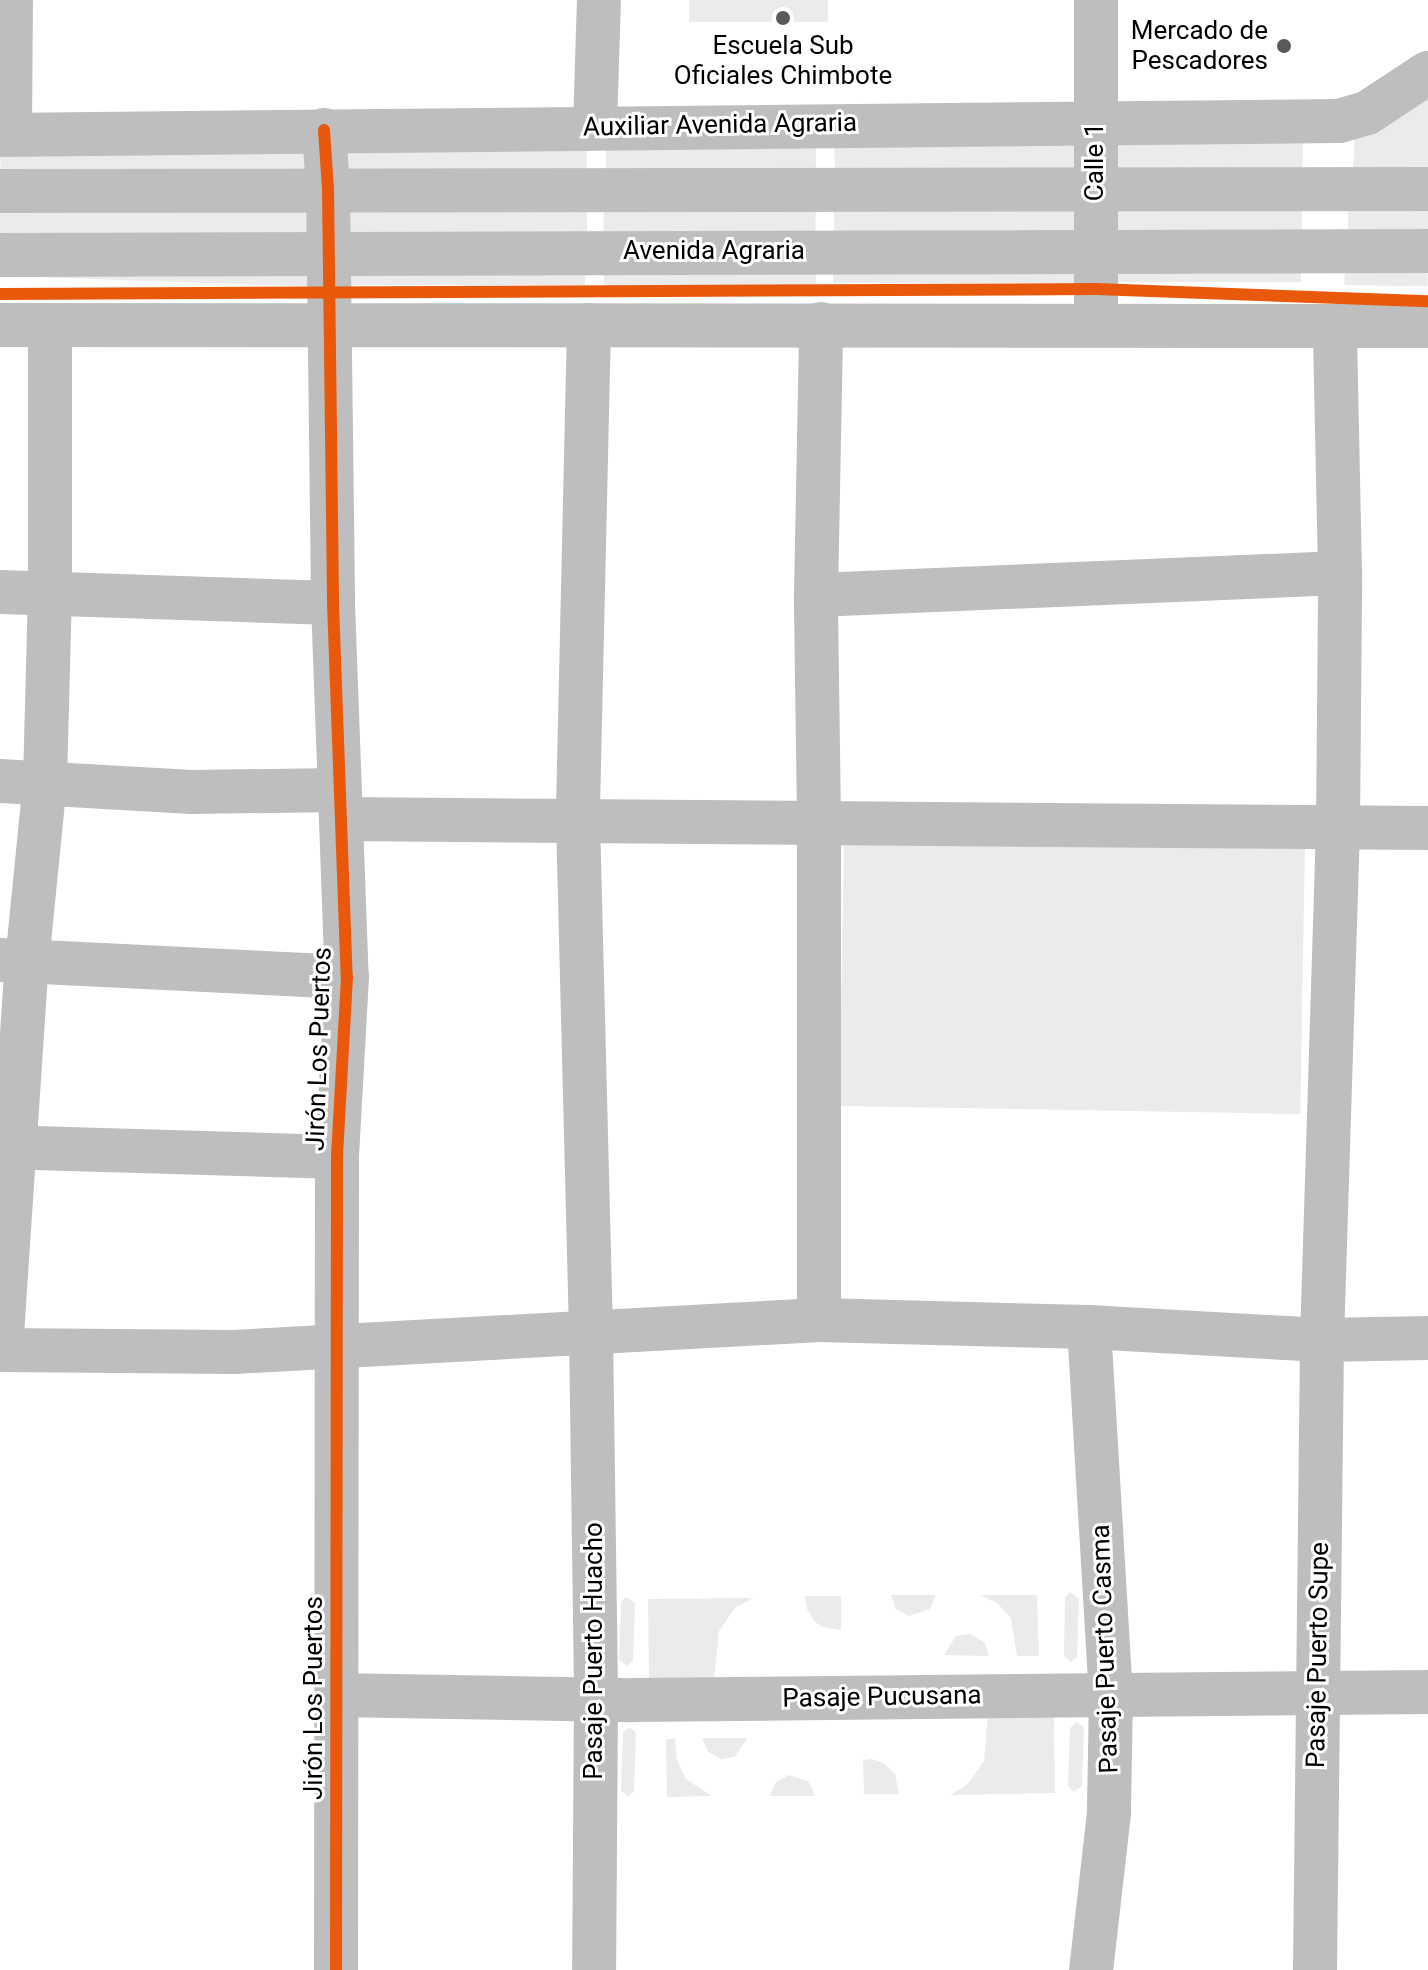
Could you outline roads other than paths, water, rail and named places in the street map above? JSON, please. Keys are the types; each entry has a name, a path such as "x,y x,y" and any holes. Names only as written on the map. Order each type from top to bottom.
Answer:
{"street":[{"path":"5,135 11,0"},
{"path":"595,126 599,0"},
{"name":"Calle 1","path":"1096,0 1096,325"},
{"name":"Auxiliar Avenida Agraria","path":"5,135 595,126 1339,121 1367,113 1428,73"},
{"name":"Jirón Los Puertos","path":"324,130 331,327 333,603 347,977 337,1157 336,1970"},
{"path":"0,191 328,188 1428,189"},
{"name":"Avenida Agraria","path":"0,255 1096,249 1428,251"},
{"path":"819,1320 816,595 821,324"},
{"path":"0,325 1428,326"},
{"name":"Pasaje Puerto Huacho","path":"589,325 578,819 591,1332 596,1699 594,1970"},
{"path":"50,326 50,596 45,782 14,961 1,1350 234,1352 819,1320 1089,1327 1322,1340 1428,1338"},
{"name":"Pasaje Puerto Supe","path":"1315,1970 1322,1340 1338,827 1340,573 1335,327"},
{"path":"816,595 1340,573"},
{"path":"0,592 333,603"},
{"path":"0,781 578,819 1428,828"},
{"path":"14,961 347,977"},
{"path":"8,1147 337,1157"},
{"name":"Pasaje Puerto Casma","path":"1089,1327 1111,1695 1109,1813 1091,1970"},
{"name":"Pasaje Pucusana","path":"336,1695 596,1699 1428,1692"}],"place":[{"name":"Escuela Sub Oficiales Chimbote","path":"783,18"},
{"name":"Mercado de Pescadores","path":"1284,46"}]}
